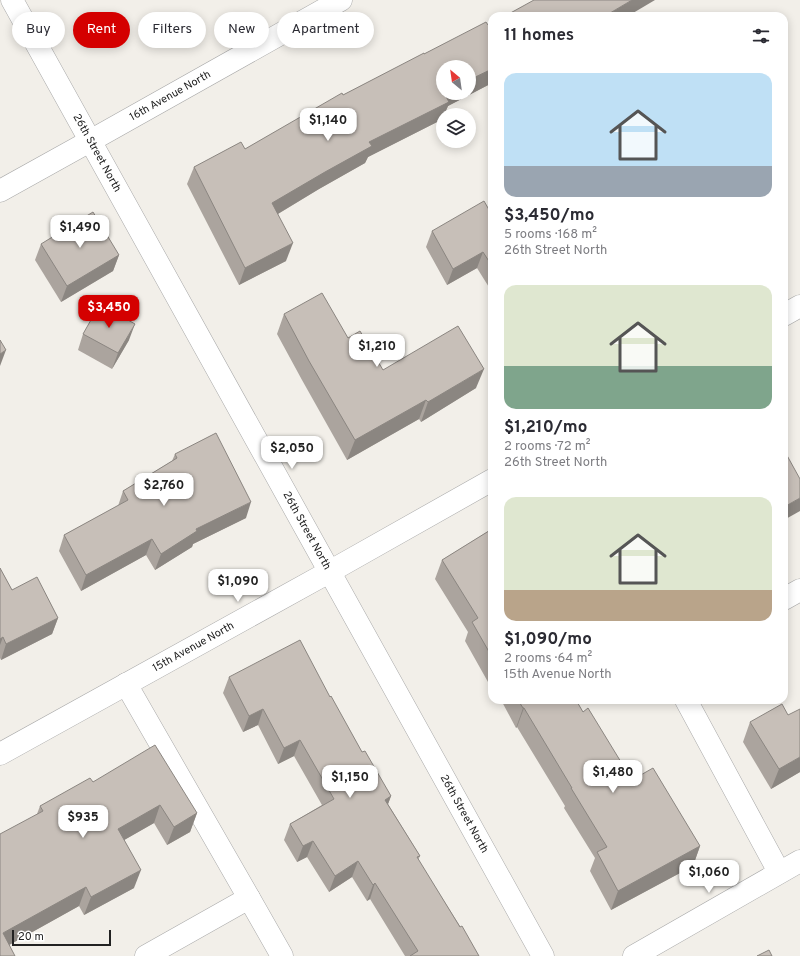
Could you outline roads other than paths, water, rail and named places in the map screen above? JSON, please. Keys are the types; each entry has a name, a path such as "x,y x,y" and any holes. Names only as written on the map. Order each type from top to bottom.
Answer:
{"street":[{"name":"26th Street North","path":"12,0 542,956"},
{"name":"16th Avenue North","path":"0,191 341,0"},
{"path":"788,313 800,306"},
{"name":"15th Avenue North","path":"0,754 488,482"},
{"path":"788,597 800,590"},
{"path":"126,684 282,956"},
{"path":"688,704 780,872"},
{"path":"634,956 800,861"},
{"path":"146,956 249,898"}]}
